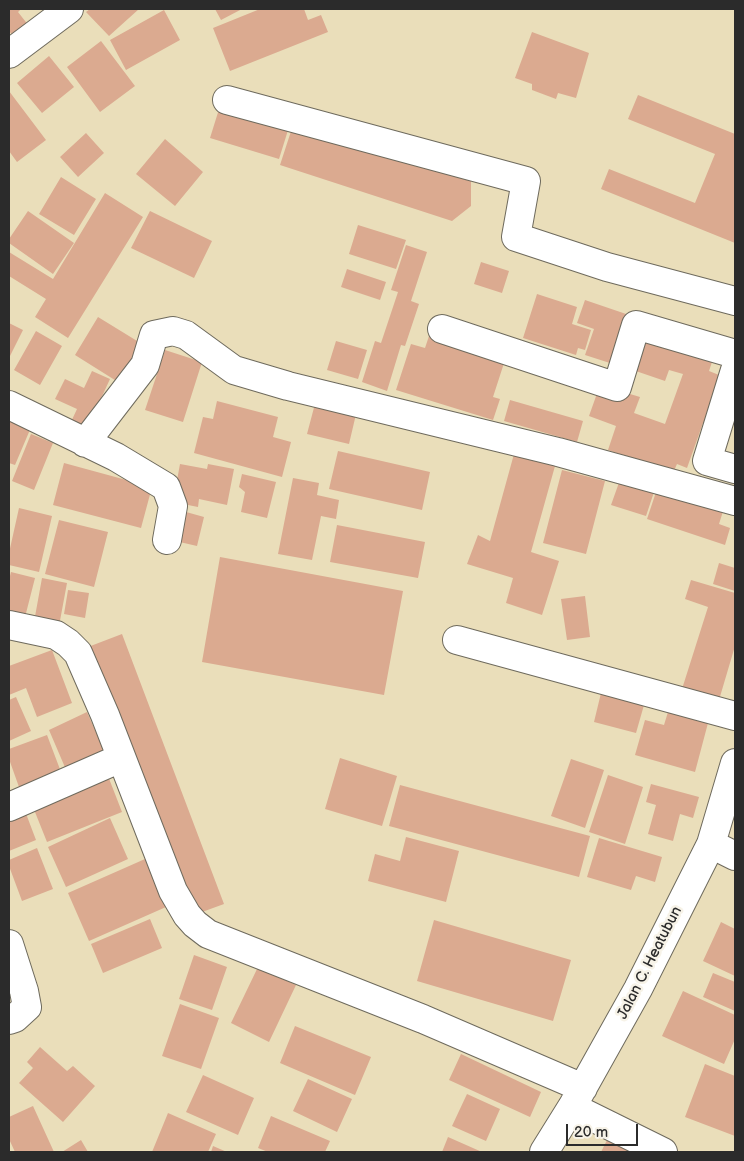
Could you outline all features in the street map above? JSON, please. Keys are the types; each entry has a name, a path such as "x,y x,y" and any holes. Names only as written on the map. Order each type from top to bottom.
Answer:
{"street":[{"path":"9,54 70,9"},
{"path":"227,100 526,181 516,237 607,267 735,301"},
{"path":"442,329 617,387 636,325 735,354"},
{"path":"85,443 145,365 154,335 173,331 186,335 234,370 288,386 558,452 735,500"},
{"path":"735,370 707,461 735,469"},
{"path":"9,405 116,457 166,487 173,506 167,540"},
{"path":"9,625 56,635 78,653 105,715 173,891 187,915 201,930 226,942 262,954 423,1019 577,1097 662,1152"},
{"path":"457,640 735,716"},
{"path":"9,807 121,758"},
{"name":"Jalan C. Heatubun","path":"544,1152 638,989 723,850 735,763"},
{"path":"9,944 24,991 27,1007 15,1018 9,1020"}],"building":[{"path":"9,9 21,9 18,12 29,26 14,37 9,31"},
{"path":"90,9 139,9 109,36 86,12"},
{"path":"215,9 242,9 221,20"},
{"path":"260,9 304,9 308,20 321,15 328,32 230,71 213,28"},
{"path":"164,10 180,40 126,70 110,40"},
{"path":"532,32 589,53 576,98 558,93 556,99 532,90 532,84 515,78"},
{"path":"101,41 135,86 100,112 67,67"},
{"path":"49,56 74,87 42,113 17,83"},
{"path":"9,91 46,140 17,162 9,151"},
{"path":"638,95 735,134 735,243 601,189 609,169 695,203 715,154 628,119"},
{"path":"220,106 289,127 279,159 210,138"},
{"path":"295,119 471,177 471,206 452,221 280,165"},
{"path":"86,133 104,153 78,177 60,157"},
{"path":"165,139 203,172 175,206 136,174"},
{"path":"61,177 96,199 74,235 39,214"},
{"path":"105,193 143,217 68,338 35,317 46,299 9,276 9,252 53,279"},
{"path":"28,211 74,243 53,274 9,243 9,239"},
{"path":"150,211 212,241 194,278 131,248"},
{"path":"358,225 406,240 396,269 349,254"},
{"path":"406,245 427,252 411,301 419,304 405,346 401,345 387,391 362,382 375,341 381,343 398,292 391,290"},
{"path":"481,262 509,271 502,293 474,284"},
{"path":"347,269 386,282 380,300 341,287"},
{"path":"537,294 577,307 572,324 591,330 585,350 578,348 576,355 523,338"},
{"path":"585,300 629,315 613,364 585,355 594,329 577,323"},
{"path":"98,317 142,344 118,382 75,355"},
{"path":"9,323 23,330 9,358"},
{"path":"36,331 62,346 40,385 14,370"},
{"path":"639,333 713,359 709,371 719,375 711,398 718,400 709,425 703,423 687,468 677,464 673,473 608,450 616,426 589,416 600,385 640,397 634,413 665,424 683,374 669,370 665,381 627,368"},
{"path":"429,336 505,360 493,397 500,399 493,420 396,390 411,344 425,348"},
{"path":"336,341 367,350 358,379 327,370"},
{"path":"165,350 202,362 183,422 145,410"},
{"path":"92,371 110,379 86,431 70,424 77,409 55,399 65,379 84,388"},
{"path":"316,400 357,410 349,444 307,434"},
{"path":"510,400 583,421 577,442 504,421"},
{"path":"217,401 278,417 273,437 291,442 282,477 194,453 203,417 213,419"},
{"path":"9,416 32,425 15,465 9,463"},
{"path":"31,434 53,443 34,490 12,481"},
{"path":"338,451 430,472 422,510 329,489"},
{"path":"514,454 555,466 531,552 559,561 542,615 506,603 513,578 467,564 478,535 490,541"},
{"path":"64,463 152,487 141,528 53,505"},
{"path":"180,464 207,469 208,464 234,469 227,505 199,499 198,507 173,502"},
{"path":"562,470 605,481 586,554 543,543"},
{"path":"242,474 276,482 267,518 241,512 245,492 239,487"},
{"path":"621,477 655,489 646,516 611,505"},
{"path":"293,478 319,483 317,495 339,500 336,519 321,516 312,560 278,554"},
{"path":"659,483 725,505 719,524 730,528 725,545 647,519"},
{"path":"19,508 52,516 39,572 9,565 9,553"},
{"path":"179,510 204,517 197,546 171,540"},
{"path":"59,520 108,532 94,587 45,574"},
{"path":"337,525 425,542 418,578 330,562"},
{"path":"220,557 403,591 384,695 202,662"},
{"path":"719,563 735,568 735,591 713,584"},
{"path":"11,572 35,578 24,621 9,617 9,580"},
{"path":"42,578 67,583 59,626 34,622"},
{"path":"691,580 735,593 735,646 719,700 682,689 708,607 685,599"},
{"path":"68,590 89,593 85,618 64,614"},
{"path":"585,596 590,637 567,640 561,599"},
{"path":"122,634 224,904 191,916 88,647"},
{"path":"52,650 72,703 37,717 26,688 9,695 9,666"},
{"path":"601,693 644,705 636,733 594,722"},
{"path":"16,697 31,731 9,741 9,700"},
{"path":"87,712 106,755 67,772 49,730"},
{"path":"668,712 708,723 695,772 635,755 645,720 664,725"},
{"path":"47,735 61,772 19,787 9,759 9,749"},
{"path":"340,758 397,776 382,826 325,809"},
{"path":"571,759 604,770 585,828 551,816"},
{"path":"608,775 643,787 625,844 589,832"},
{"path":"108,776 122,812 47,842 33,807"},
{"path":"651,784 699,797 693,818 680,814 673,841 648,834 656,805 646,802"},
{"path":"400,785 590,836 579,877 389,826"},
{"path":"25,811 36,840 9,851 9,818"},
{"path":"110,818 128,859 66,887 48,847"},
{"path":"406,837 459,851 446,902 368,881 375,854 400,861"},
{"path":"599,838 662,857 655,882 636,876 631,890 587,877"},
{"path":"37,848 53,889 22,901 9,866 9,860"},
{"path":"145,859 166,907 89,941 68,893"},
{"path":"150,919 162,948 103,973 91,944"},
{"path":"434,920 571,960 553,1021 417,981"},
{"path":"721,922 735,929 735,976 703,961"},
{"path":"194,955 227,967 212,1010 179,999"},
{"path":"258,967 296,985 269,1042 231,1023"},
{"path":"713,973 735,982 735,1011 703,997"},
{"path":"683,991 735,1015 735,1039 724,1064 662,1036"},
{"path":"180,1004 219,1018 201,1069 162,1056"},
{"path":"295,1026 371,1057 355,1095 280,1063"},
{"path":"40,1047 67,1071 73,1066 95,1086 63,1122 19,1083 33,1068 27,1062"},
{"path":"461,1054 541,1092 530,1117 449,1080"},
{"path":"705,1064 735,1076 735,1136 685,1117"},
{"path":"203,1075 254,1098 238,1135 186,1112"},
{"path":"308,1079 352,1099 337,1132 293,1111"},
{"path":"467,1094 500,1109 486,1141 452,1126"},
{"path":"33,1106 54,1152 15,1152 9,1139 9,1117"},
{"path":"168,1113 216,1134 208,1152 152,1152"},
{"path":"271,1116 330,1141 325,1152 268,1152 258,1148"},
{"path":"448,1137 482,1152 442,1152"},
{"path":"81,1140 88,1152 62,1152"},
{"path":"607,1140 631,1152 601,1152"},
{"path":"213,1146 227,1152 211,1152"}]}
